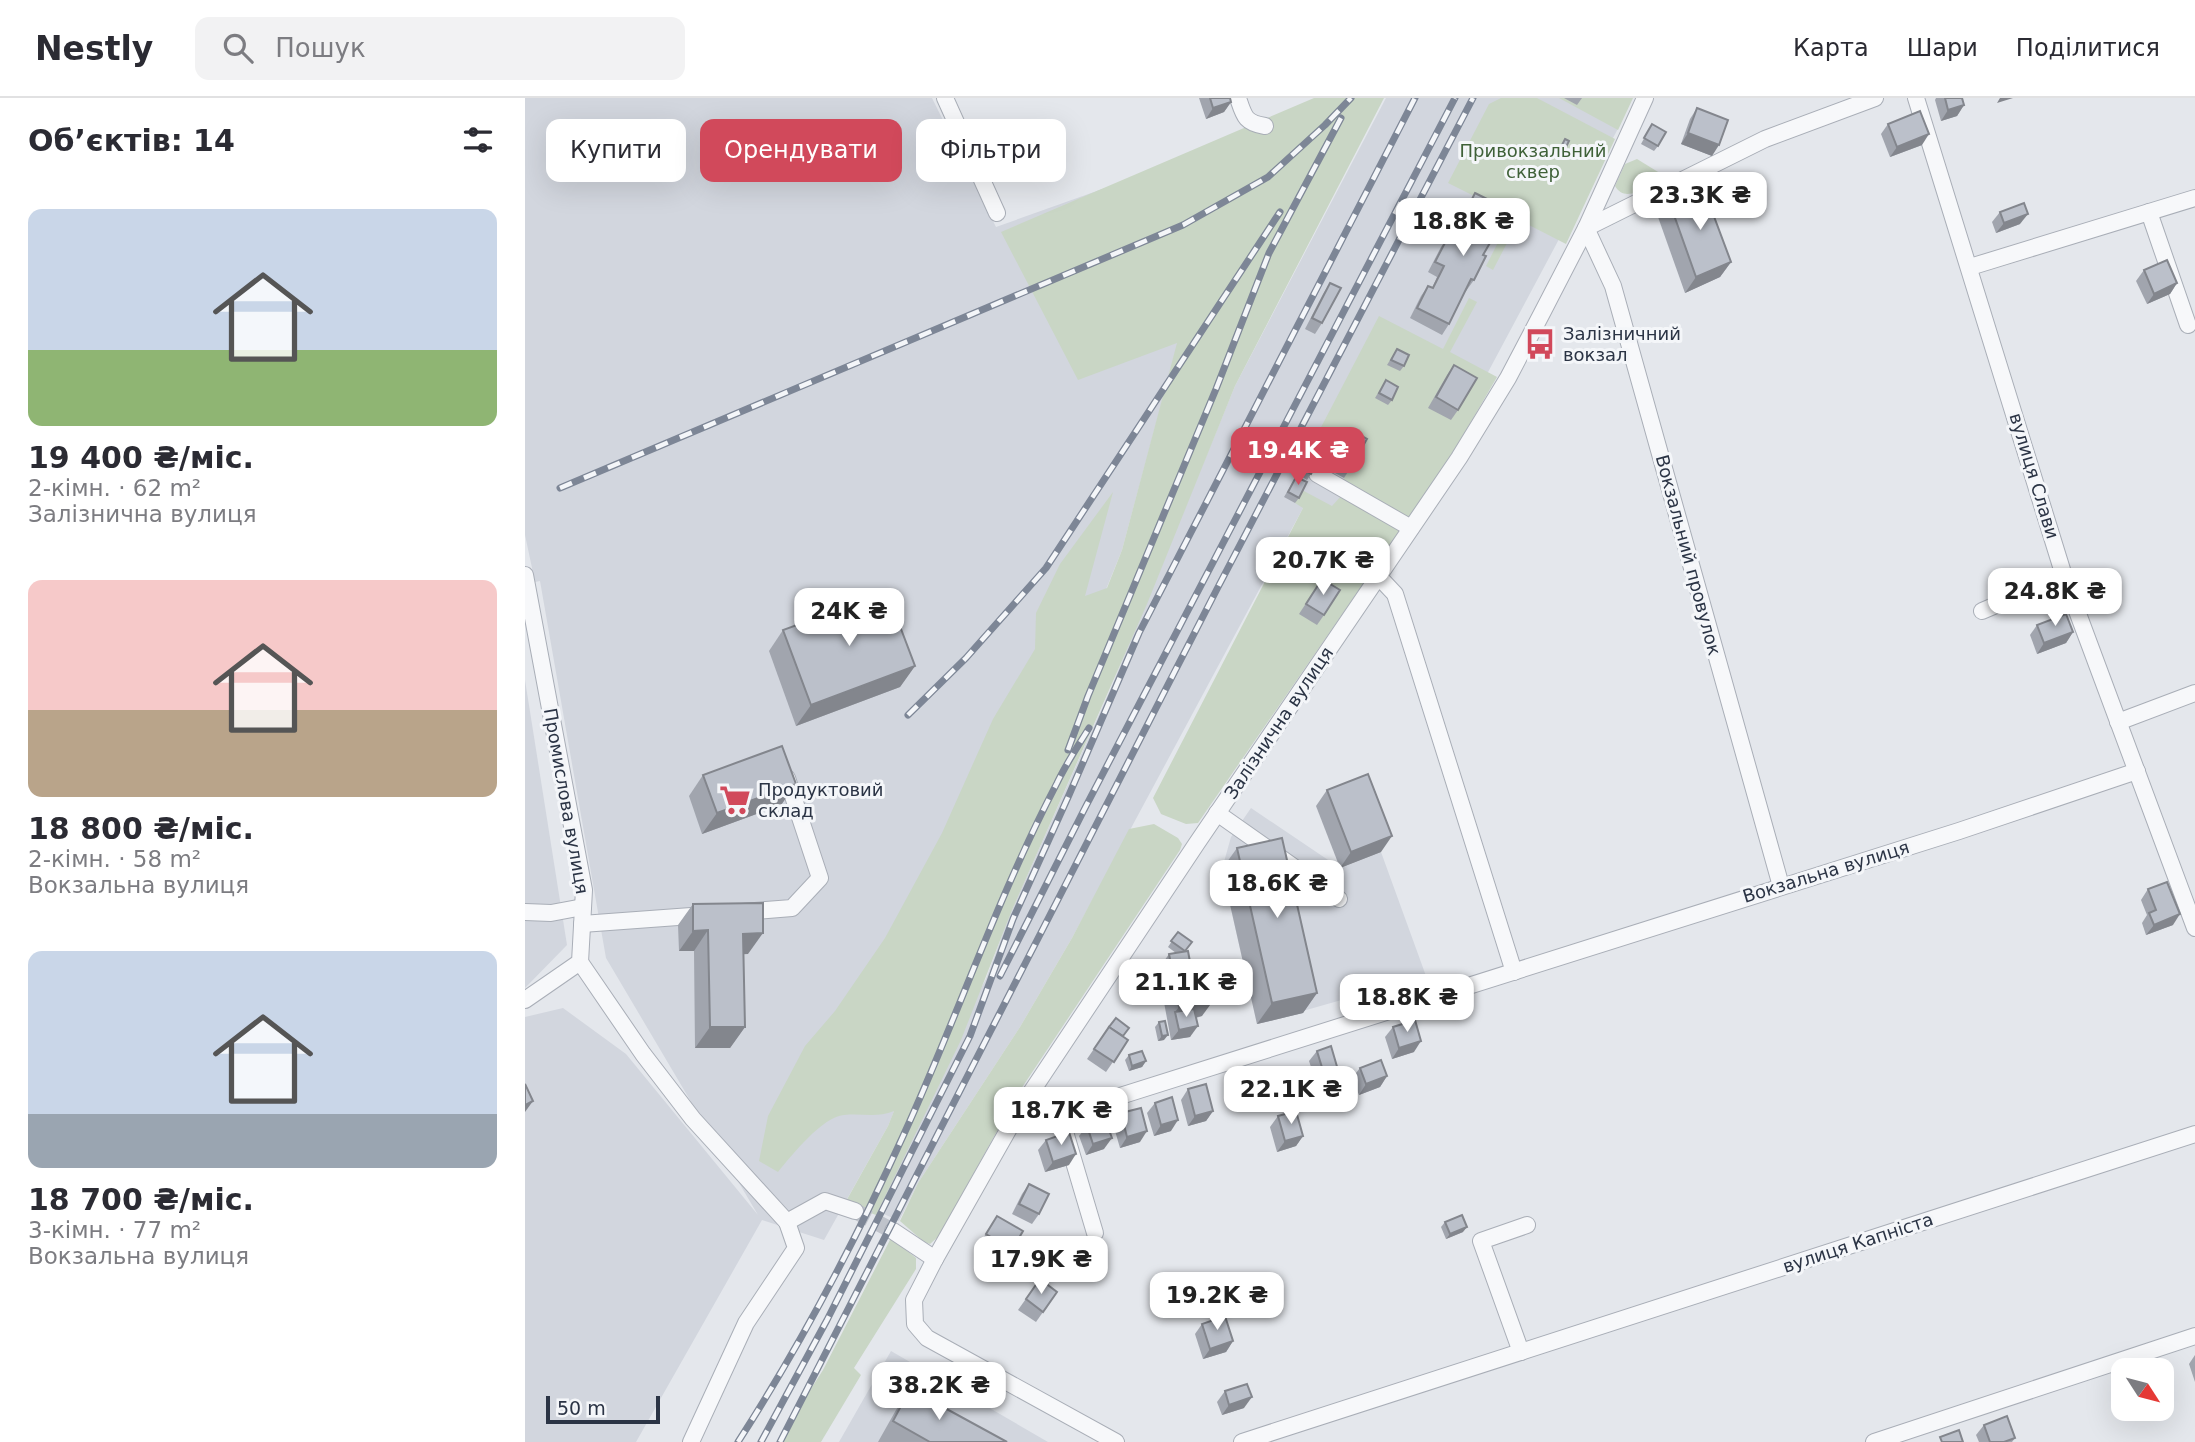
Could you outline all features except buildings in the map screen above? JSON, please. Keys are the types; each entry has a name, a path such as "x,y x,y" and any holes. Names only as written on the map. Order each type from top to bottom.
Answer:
{"street":[{"path":"945,98 997,214"},
{"path":"1238,98 1244,116 1252,124 1265,126"},
{"name":"Залізнична вулиця","path":"1116,1442 927,1338 915,1324 914,1300 1020,1110 1217,813 1459,458 1508,378 1586,228 1644,98"},
{"path":"1586,228 1765,139 1875,98"},
{"name":"вулиця Слави","path":"1916,98 2064,576 2195,928"},
{"path":"1970,267 2195,198"},
{"path":"2149,212 2188,325"},
{"name":"Вокзальний провулок","path":"1586,228 1613,286 1781,886"},
{"path":"1317,474 1411,528"},
{"name":"Промислова вулиця","path":"525,575 585,890 580,962"},
{"path":"1982,611 2064,576"},
{"path":"1379,577 1395,594 1514,972"},
{"path":"2118,722 2195,693"},
{"name":"Вокзальна вулиця","path":"1020,1110 1060,1115 1959,831 2137,771"},
{"path":"582,924 792,908 821,878 787,778"},
{"path":"1217,813 1339,899"},
{"path":"525,912 551,913 583,907"},
{"path":"525,1000 580,962 643,1054 693,1119 787,1222 796,1248 746,1323 691,1442"},
{"path":"1060,1115 1095,1233"},
{"name":"вулиця Капніста","path":"1242,1442 2195,1134"},
{"path":"787,1222 825,1201 855,1211"},
{"path":"1521,1352 1481,1241 1527,1225"},
{"path":"893,1231 935,1259"},
{"path":"1874,1442 2195,1336"}],"shaded area":[{"path":"525,98 932,98 942,119 916,119 916,182 974,182 996,227 1243,139 1178,342 1122,550 888,1126 824,1240 762,1220 636,1442 525,1442 525,1017 563,1008 626,1054 758,1215 606,958 540,581 535,582 525,535"},
{"path":"1386,98 1619,98 1621,123 1416,507 1390,548 1303,508 1072,938 1020,1027 918,1183 899,1221 860,1203 986,979 1010,914 1113,683 1235,386"},
{"path":"525,680 567,945 525,988"},
{"path":"1251,808 1340,868 1381,852 1426,976 1257,1024 1222,869 1231,837"},
{"path":"891,1351 1048,1442 839,1442"}],"green space":[{"path":"1314,98 1384,98 1235,386 1147,604 1012,910 961,1040 876,1215 845,1203 894,1111 835,1117 817,1129 778,1172 759,1161 768,1116 805,1046 835,1011 885,938 942,833 993,719 1035,649 1036,613 1060,564 1113,492 1085,596 1107,588 1122,550 1177,343 1078,380 1001,232"},
{"name":"Привокзальний сквер","path":"1501,98 1537,98 1615,139 1566,244 1519,220 1493,270 1486,266 1512,215 1448,183 1489,104"},
{"path":"1559,98 1633,98 1618,130"},
{"path":"1637,159 1663,175 1638,191 1626,194 1620,192 1615,186 1625,164"},
{"path":"1469,298 1477,302 1450,352 1497,377 1439,477 1410,517 1343,480 1359,450 1341,440 1326,468 1305,458 1379,316 1443,349"},
{"path":"1302,490 1332,506 1341,496 1401,529 1198,823 1186,824 1161,814 1153,798 1303,508 1295,503"},
{"path":"1154,824 1178,838 1182,844 1180,850 1017,1095 939,1236 930,1244 924,1242 900,1221 918,1183 1020,1027 1072,938 1129,829"},
{"path":"891,1238 916,1258 916,1269 854,1368 861,1375 821,1442 777,1442 823,1370"}],"tunnel":[{"path":"855,1211 893,1231"}],"railway":[{"path":"560,488 1183,225 1268,177 1351,98"},
{"path":"761,1442 827,1320 970,1036 1013,919 1139,633 1415,98"},
{"path":"1000,976 1455,98"},
{"path":"780,1442 1217,589 1473,98"},
{"path":"1068,750 1269,253 1341,118"},
{"path":"908,715 966,658 1046,568 1280,212"},
{"path":"738,1442 806,1329 867,1213 904,1134 1016,869 1061,776 1089,728"}],"place":[{"name":"Залізничний вокзал","path":"1540,344"},
{"name":"Продуктовий склад","path":"735,800"}]}
